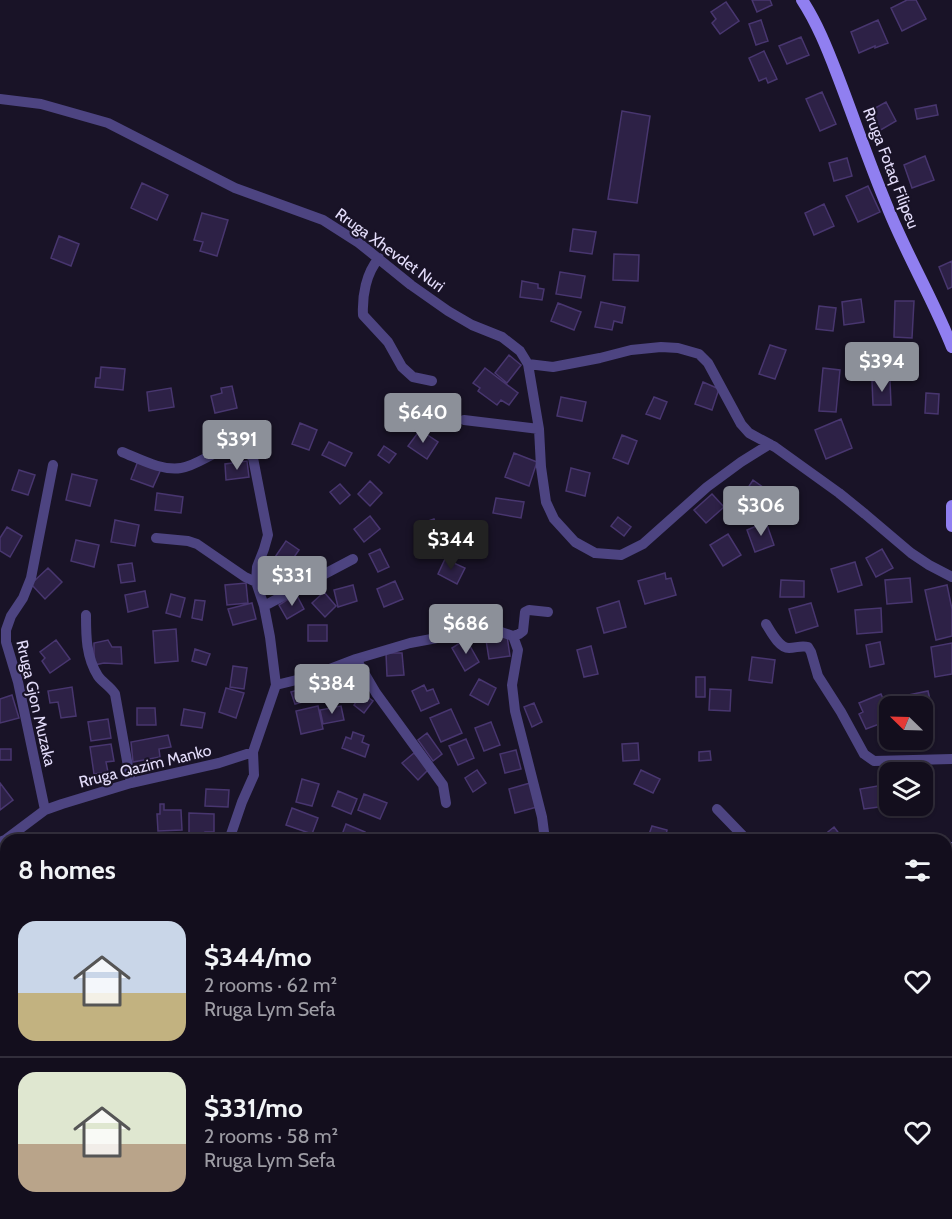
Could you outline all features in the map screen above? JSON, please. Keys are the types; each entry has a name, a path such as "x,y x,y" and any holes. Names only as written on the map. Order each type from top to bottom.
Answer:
{"main road":[{"name":"Rruga Fotaq Filipeu","path":"802,0 828,51 887,207 952,347"},
{"path":"952,506 952,526"}],"street":[{"name":"Rruga Xhevdet Nuri","path":"0,99 41,104 108,123 235,188 323,220 359,243 411,285 448,311 472,325 502,337 520,351 528,364"},
{"path":"379,258 372,266 362,298 363,315 388,342 402,367 413,377 432,381"},
{"path":"770,444 707,487 643,544 621,555 595,554 575,542 554,519 546,502 539,429 528,364 553,367 631,350 661,348 678,348 699,354 708,363 741,424 750,433 770,444 865,513 911,553 952,577"},
{"path":"464,420 539,429"},
{"path":"122,452 169,468 183,468 227,448 237,446 247,450 253,458 268,535 257,567 256,582 264,606 276,685 253,752 254,775 232,834"},
{"name":"Rruga Gjon Muzaka","path":"45,810 18,682 6,642 6,630 31,578 53,465"},
{"path":"156,538 197,544 244,577 256,582"},
{"path":"264,606 354,559"},
{"path":"276,685 309,677 356,659 410,643 453,635 498,631 513,636 523,631 525,612 529,610 549,612"},
{"path":"86,615 87,645 91,662 98,676 115,694 131,783"},
{"path":"766,624 782,647 803,645 808,647 818,676 868,758 874,761 952,759"},
{"path":"513,636 518,650 512,685 515,711 544,834"},
{"path":"356,659 376,693 443,785 446,803"},
{"name":"Rruga Qazim Manko","path":"12,834 45,810 62,804 131,783 219,763 253,752"},
{"path":"717,809 741,834"}],"building":[{"path":"752,0 770,0 772,5 757,12"},
{"path":"907,0 916,0 926,19 902,31 891,8"},
{"path":"726,2 739,21 720,34 712,23 716,19 711,12"},
{"path":"761,20 768,41 756,45 749,24"},
{"path":"878,20 888,43 859,53 851,32"},
{"path":"801,37 809,55 787,64 779,46"},
{"path":"764,51 777,79 768,83 766,78 759,81 749,58"},
{"path":"822,92 836,124 820,131 806,99"},
{"path":"886,102 896,121 879,131 868,112"},
{"path":"936,105 938,115 917,119 915,109"},
{"path":"622,111 650,116 637,203 608,199"},
{"path":"925,156 934,180 912,188 904,165"},
{"path":"847,158 852,176 834,181 829,163"},
{"path":"142,183 168,195 157,220 131,208"},
{"path":"868,186 880,212 858,222 846,196"},
{"path":"824,204 834,226 814,235 805,213"},
{"path":"202,213 228,220 217,256 200,251 203,242 194,240"},
{"path":"573,229 596,232 592,254 570,251"},
{"path":"59,236 79,244 71,266 51,258"},
{"path":"614,254 639,255 638,281 613,280"},
{"path":"952,261 952,287 948,289 939,267"},
{"path":"560,272 585,276 581,298 556,294"},
{"path":"522,281 538,284 538,288 544,289 542,300 520,297"},
{"path":"861,299 864,322 844,325 842,302"},
{"path":"895,301 914,301 912,338 894,337"},
{"path":"601,302 625,307 622,323 614,321 612,330 595,327"},
{"path":"558,303 581,312 574,330 551,321"},
{"path":"819,306 836,308 833,331 816,329"},
{"path":"884,343 889,373 870,376 865,346"},
{"path":"770,345 786,350 775,379 759,374"},
{"path":"509,355 521,365 507,383 495,373"},
{"path":"101,367 125,369 123,390 95,387 96,378 100,378"},
{"path":"485,368 518,393 509,405 501,400 497,405 478,391 480,388 473,383"},
{"path":"823,368 840,370 836,412 819,411"},
{"path":"890,380 891,405 873,405 872,381"},
{"path":"703,382 719,389 712,410 695,404"},
{"path":"232,386 237,408 215,413 211,396 222,393 221,388"},
{"path":"171,388 174,407 149,411 147,392"},
{"path":"926,393 939,394 938,414 925,413"},
{"path":"561,397 586,402 582,421 557,416"},
{"path":"654,397 667,402 660,419 646,414"},
{"path":"841,419 852,448 826,459 815,430"},
{"path":"227,421 232,437 221,441 216,425"},
{"path":"300,423 317,430 309,450 292,444"},
{"path":"420,430 438,442 427,459 408,446"},
{"path":"622,435 637,441 628,464 613,458"},
{"path":"329,442 352,453 345,466 322,455"},
{"path":"384,446 396,454 389,463 378,455"},
{"path":"514,453 537,462 529,486 505,477"},
{"path":"138,461 161,469 153,487 131,479"},
{"path":"247,461 249,477 226,480 225,464"},
{"path":"571,468 590,473 585,496 566,491"},
{"path":"19,470 35,475 28,495 12,490"},
{"path":"72,474 97,480 90,506 66,500"},
{"path":"753,480 764,488 750,507 740,500"},
{"path":"370,481 382,493 370,506 358,494"},
{"path":"340,484 350,495 340,504 330,492"},
{"path":"157,493 183,497 181,513 155,510"},
{"path":"712,494 724,507 706,523 694,510"},
{"path":"496,498 524,502 521,518 493,513"},
{"path":"370,516 380,529 364,542 354,529"},
{"path":"618,517 631,527 624,536 611,526"},
{"path":"434,519 442,540 423,547 415,526"},
{"path":"115,520 139,525 135,546 111,542"},
{"path":"766,522 774,545 755,552 747,530"},
{"path":"7,527 22,536 10,557 0,551 0,538"},
{"path":"728,534 741,555 723,566 710,545"},
{"path":"76,540 99,545 94,567 71,561"},
{"path":"286,541 299,550 286,569 273,560"},
{"path":"380,549 389,567 378,572 369,554"},
{"path":"882,549 893,568 876,577 866,558"},
{"path":"445,559 465,568 457,584 438,574"},
{"path":"855,562 862,585 838,592 831,569"},
{"path":"132,563 135,581 121,583 118,565"},
{"path":"48,568 62,582 45,599 31,584"},
{"path":"665,573 666,579 671,578 676,595 645,604 638,581"},
{"path":"910,578 912,602 887,604 885,580"},
{"path":"781,580 804,581 804,597 780,597"},
{"path":"395,581 403,599 384,607 377,589"},
{"path":"246,583 248,603 227,605 225,585"},
{"path":"353,585 357,601 338,607 334,590"},
{"path":"947,585 952,609 952,636 936,640 925,590"},
{"path":"145,591 148,607 128,612 125,595"},
{"path":"324,592 336,606 325,617 312,603"},
{"path":"171,594 185,598 180,617 166,613"},
{"path":"296,594 304,609 287,619 279,605"},
{"path":"195,600 205,601 202,620 192,618"},
{"path":"619,601 626,627 604,633 597,608"},
{"path":"252,603 256,619 233,625 228,609"},
{"path":"811,603 818,626 796,633 789,609"},
{"path":"881,608 882,632 857,634 855,610"},
{"path":"308,625 327,625 327,641 308,641"},
{"path":"176,629 178,661 155,663 153,631"},
{"path":"507,636 510,656 489,659 486,640"},
{"path":"466,639 479,662 465,671 452,648"},
{"path":"56,640 70,659 50,673 42,661 45,658 40,652"},
{"path":"108,640 112,647 121,647 122,664 94,665 94,643"},
{"path":"880,642 884,664 870,667 866,645"},
{"path":"952,643 952,674 935,677 931,647"},
{"path":"591,646 598,674 584,677 577,650"},
{"path":"195,649 210,654 206,665 192,661"},
{"path":"386,653 402,653 404,675 387,676"},
{"path":"752,657 775,660 772,683 749,680"},
{"path":"233,666 247,668 244,689 230,687"},
{"path":"348,666 354,678 335,686 330,673"},
{"path":"696,677 705,677 705,697 696,697"},
{"path":"479,679 496,688 488,705 470,695"},
{"path":"318,684 321,697 295,704 291,692"},
{"path":"424,685 427,691 433,689 439,703 421,711 412,691"},
{"path":"72,687 76,716 61,718 58,702 50,703 48,691"},
{"path":"226,688 244,693 236,718 219,712"},
{"path":"710,689 731,690 730,711 709,710"},
{"path":"928,691 929,696 908,696"},
{"path":"362,693 373,701 364,713 354,705"},
{"path":"881,694 882,696 879,696 879,724 866,729 859,714 863,712 859,703"},
{"path":"12,695 19,718 0,723 0,699"},
{"path":"534,703 542,722 532,727 524,707"},
{"path":"318,706 323,729 301,734 296,711"},
{"path":"341,706 344,720 323,724 320,710"},
{"path":"137,708 155,708 156,725 137,725"},
{"path":"184,709 205,713 202,728 181,725"},
{"path":"451,709 462,733 441,742 430,718"},
{"path":"108,719 111,738 91,741 88,722"},
{"path":"491,722 500,745 484,751 475,728"},
{"path":"353,732 364,736 362,742 369,745 365,757 342,748 346,737 351,739"},
{"path":"427,733 442,754 433,761 418,740"},
{"path":"168,735 171,747 159,749 160,757 133,762 131,742"},
{"path":"466,739 474,758 458,765 449,746"},
{"path":"638,743 639,760 623,761 622,744"},
{"path":"111,744 114,761 106,762 108,772 94,774 90,747"},
{"path":"0,749 11,749 11,760 0,760"},
{"path":"516,750 521,769 505,773 500,754"},
{"path":"710,751 711,760 699,761 699,752"},
{"path":"414,753 429,769 418,780 402,763"},
{"path":"477,770 486,783 473,792 465,778"},
{"path":"641,770 660,779 653,793 634,784"},
{"path":"302,779 319,784 312,806 296,802"},
{"path":"0,783 13,800 0,810"},
{"path":"530,783 537,807 515,813 509,789"},
{"path":"879,786 879,807 864,809 860,789"},
{"path":"206,789 229,790 228,807 205,806"},
{"path":"338,791 357,799 351,814 332,806"},
{"path":"364,794 387,803 380,819 358,810"},
{"path":"160,804 164,804 164,810 181,810 182,830 158,831 157,814 160,814"},
{"path":"292,808 318,818 312,834 286,825"},
{"path":"189,813 214,814 214,832 189,834"},
{"path":"346,824 365,832 364,834 342,834"},
{"path":"652,826 667,830 666,834 649,834"},
{"path":"834,827 839,834 825,834"}]}
